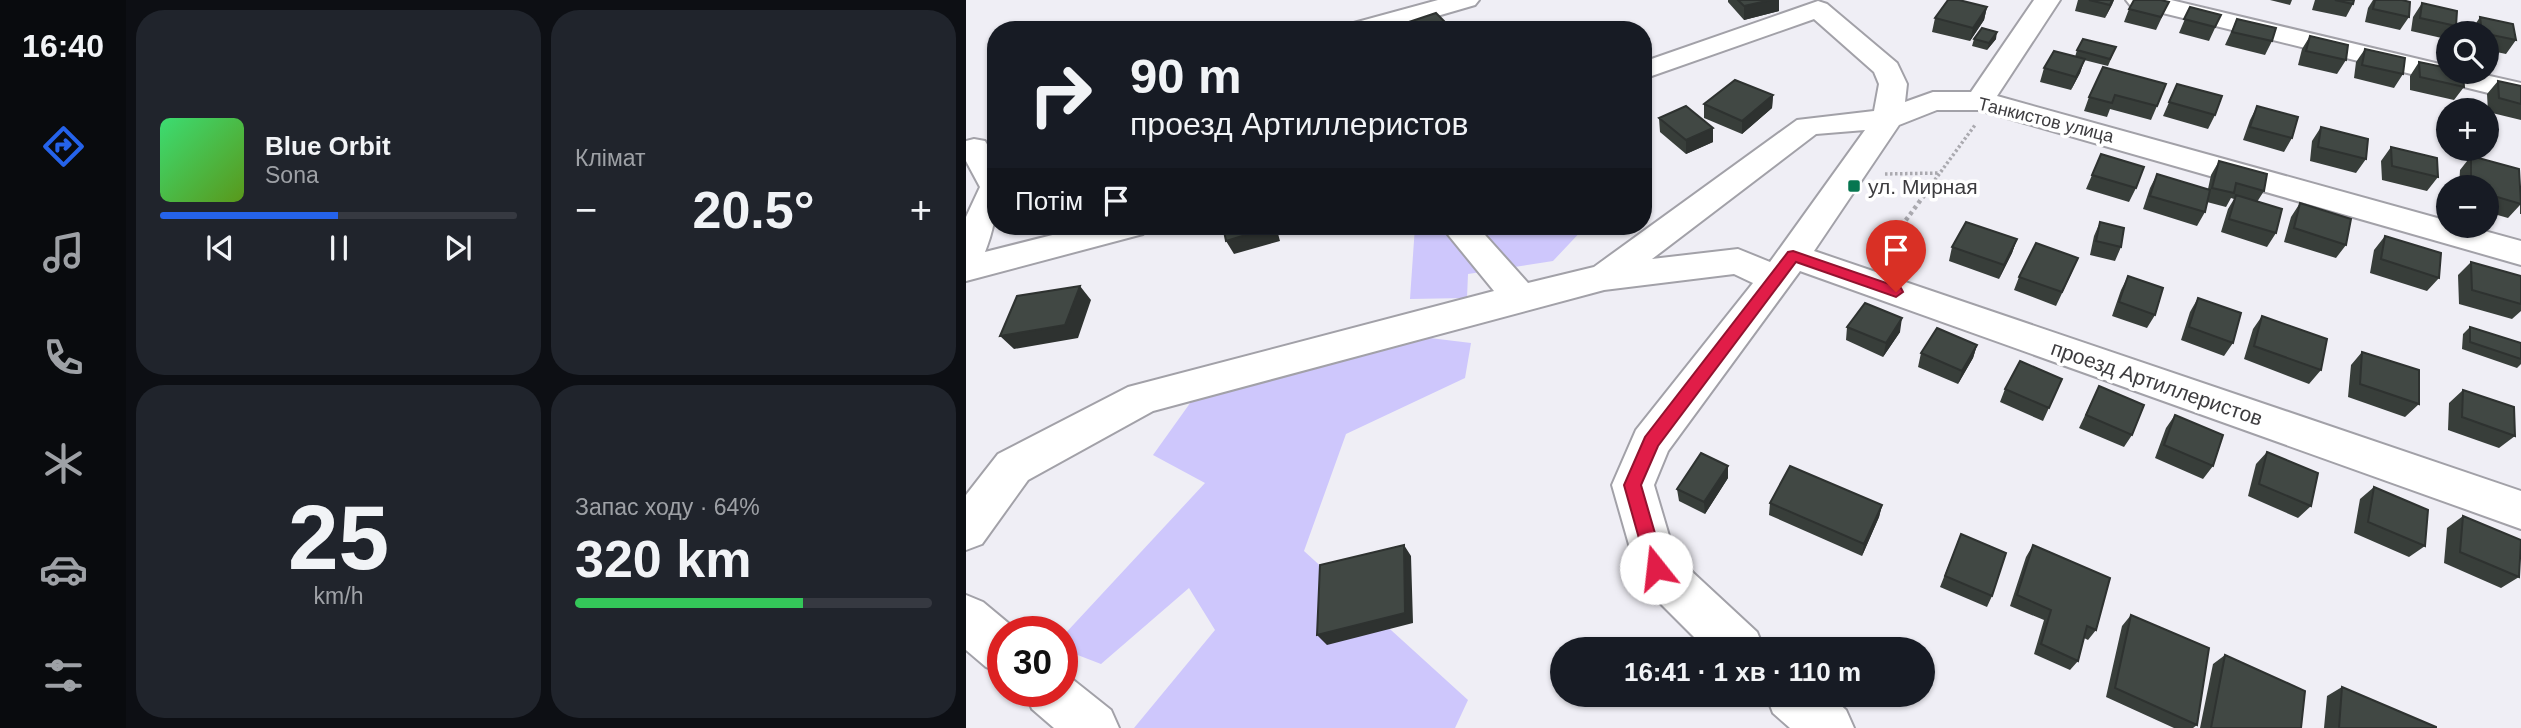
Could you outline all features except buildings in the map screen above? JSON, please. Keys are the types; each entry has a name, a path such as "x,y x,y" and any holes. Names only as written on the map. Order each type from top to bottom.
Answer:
{"street":[{"path":"1391,21 1466,0"},
{"path":"1985,102 2047,0"},
{"path":"2138,0 2521,92"},
{"path":"1652,68 1819,3 1887,69 1893,84 1888,119 1784,268 1651,442 1633,485 1656,568 1728,637"},
{"name":"Танкистов улица","path":"1604,277 1808,126 1888,119 1933,101 1985,102 2521,253"},
{"path":"979,147 987,166"},
{"path":"966,255 987,207"},
{"path":"966,269 1096,235"},
{"path":"1466,235 1520,297"},
{"name":"проезд Артиллеристов","path":"966,530 1013,467 1142,398 1604,277 1738,261 1784,268 1922,301 2521,510"},
{"path":"966,618 987,636"},
{"path":"1069,707 1093,728"},
{"path":"1804,707 1828,728"}],"path":[{"path":"1922,301 1918,270 1889,243 1941,173 1985,102"},
{"path":"1847,175 1941,173"}],"shaded area":[{"path":"1414,235 1578,235 1553,261 1468,274 1467,298 1410,299"},
{"path":"1430,338 1471,343 1465,378 1346,434 1304,551 1468,700 1455,728 1134,728 1215,630 1189,588 1101,664 1078,655 1078,620 1205,483 1153,455 1198,392"}],"place":[{"name":"ул. Мирная","path":"1854,186"}],"route":[{"path":"1656,568 1633,485 1651,442 1793,256 1896,292"}]}
